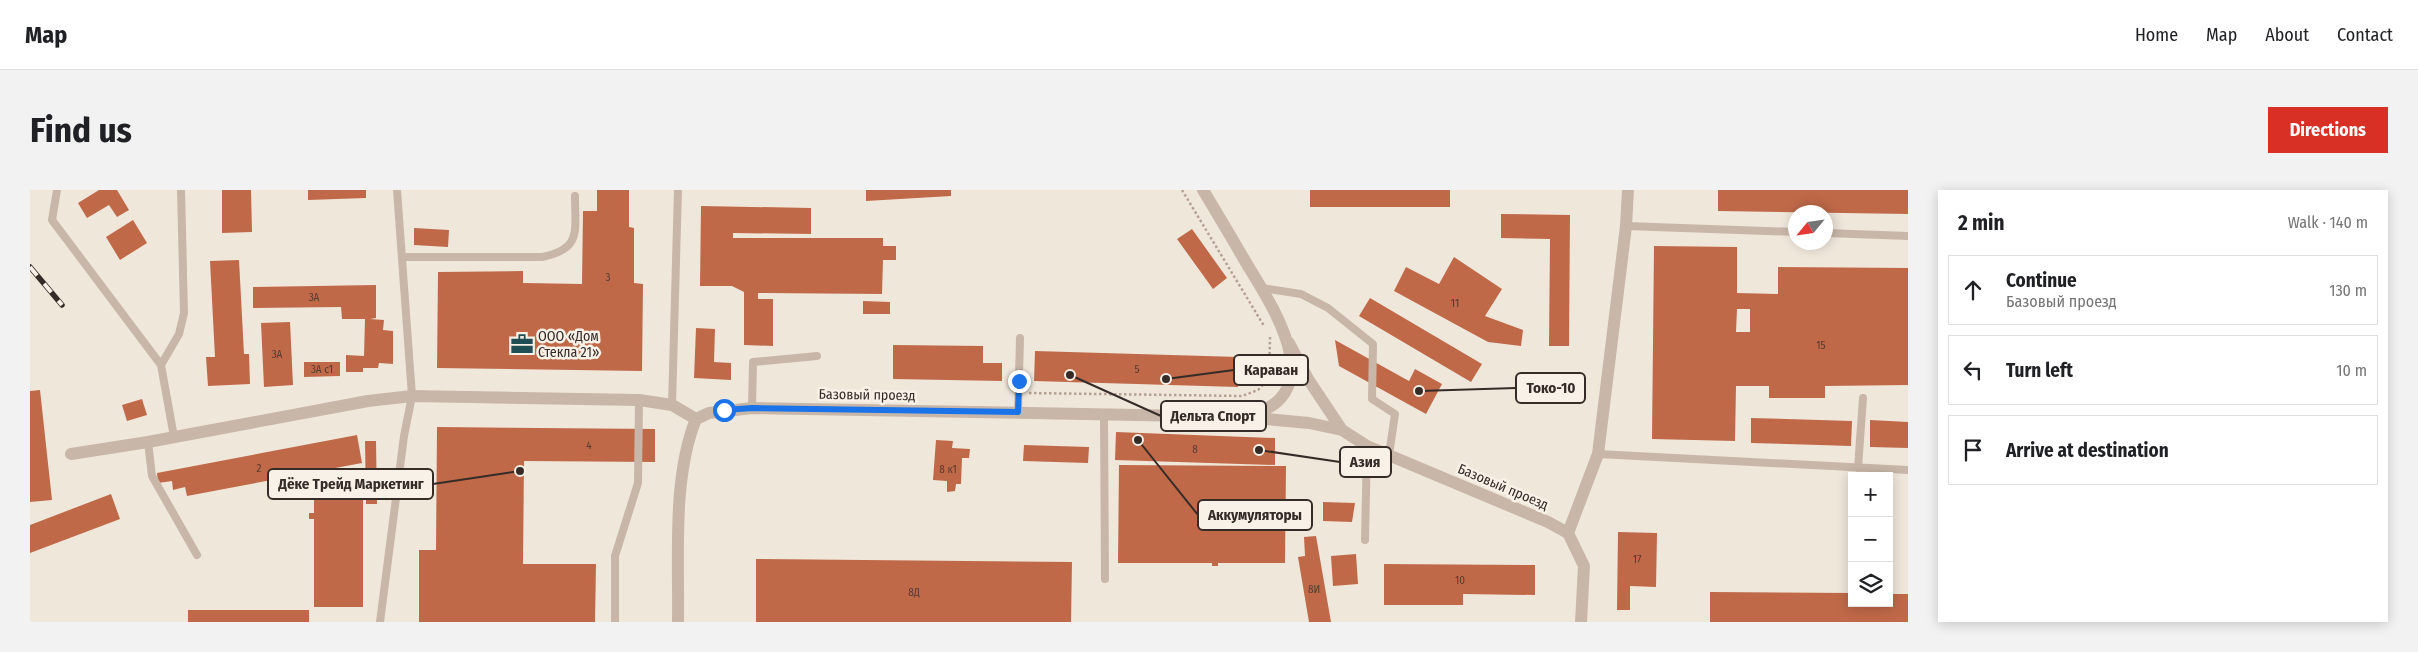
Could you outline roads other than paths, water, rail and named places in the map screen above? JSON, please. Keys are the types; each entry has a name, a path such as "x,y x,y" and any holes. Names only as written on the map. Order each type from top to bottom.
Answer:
{"street":[{"name":"Базовый проезд","path":"1203,190 1262,288 1308,379 1342,430"},
{"path":"1581,622 1584,566 1568,533 1598,454 1626,226 1628,190"},
{"name":"Базовый проезд","path":"1244,417 1269,408 1287,390 1292,361 1289,344"},
{"path":"71,454 148,442 368,401 412,396 639,400 672,405 696,419 688,439 682,480 678,622"},
{"name":"Базовый проезд","path":"696,419 710,413 752,408 1104,413 1244,417 1309,423 1342,430 1368,446 1548,522 1568,533"}],"lane":[{"path":"57,190 52,220 161,365 174,437"},
{"path":"161,365 179,334 184,313 180,190"},
{"path":"380,622 404,436 412,396 396,190"},
{"path":"672,405 678,190"},
{"path":"402,257 542,257 560,254 569,247 575,231 575,196"},
{"path":"1626,226 1788,232"},
{"path":"1833,234 1908,236"},
{"path":"1262,288 1301,294 1328,308 1373,344 1372,399 1395,414 1389,455"},
{"path":"1018,412 1020,338"},
{"path":"752,408 754,362 817,356"},
{"path":"1858,468 1863,398"},
{"path":"615,622 615,556 638,482 639,400"},
{"path":"1104,413 1105,579"},
{"path":"148,442 152,476 197,555"},
{"path":"1365,540 1368,446"},
{"path":"1598,454 1908,470"}],"railway":[{"path":"30,267 62,305"}],"place":[{"name":"ООО «Дом Стекла 21»","path":"522,344"},
{"name":"Дельта Спорт","path":"1070,375"},
{"name":"Караван","path":"1166,379"},
{"name":"Токо-10","path":"1419,391"},
{"name":"Аккумуляторы","path":"1138,440"},
{"name":"Азия","path":"1259,450"},
{"name":"Дёке Трейд Маркетинг","path":"520,471"}]}
